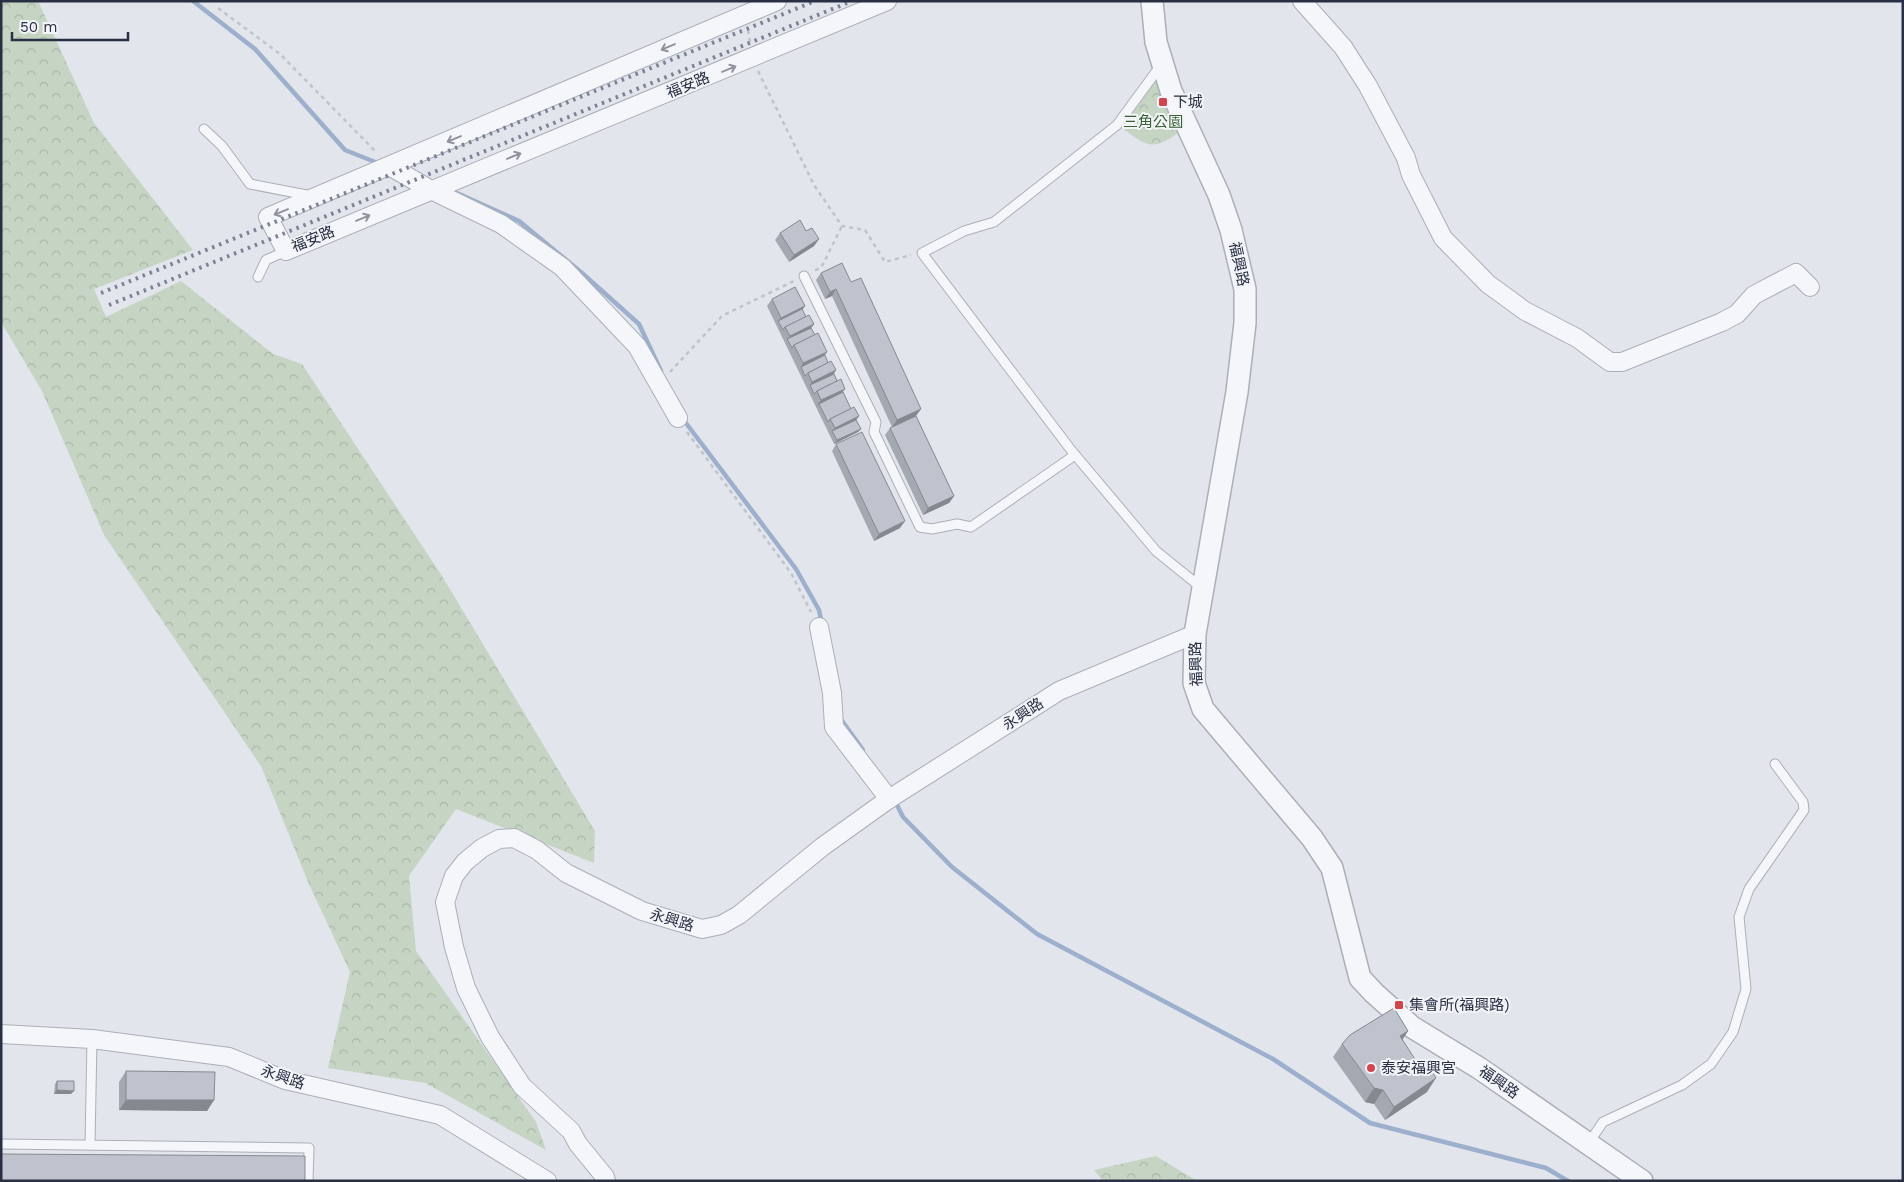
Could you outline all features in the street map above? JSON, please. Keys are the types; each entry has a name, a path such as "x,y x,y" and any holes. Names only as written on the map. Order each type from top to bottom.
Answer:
{"street":[{"name":"福安路","path":"777,1 391,167 268,217 286,251 753,59 887,1"},
{"name":"福興路","path":"1152,1 1156,42 1171,91 1219,195 1231,230 1245,289 1245,323 1237,392 1195,634 1194,683 1203,709 1312,838 1332,868 1360,978 1412,1026 1479,1068 1642,1181"},
{"path":"1302,1 1343,47 1368,86 1406,158 1411,175 1443,238 1488,284 1525,311 1578,338 1610,362 1622,362 1722,322 1737,314 1754,295 1796,273 1810,287"},
{"path":"391,167 432,190 501,224 562,267 637,346 678,418"},
{"path":"819,627 832,693 834,727 889,799"},
{"name":"永興路","path":"606,1181 605,1177 582,1150 571,1131 522,1086 490,1037 466,988 454,947 445,902 454,876 459,869 482,848 499,838 514,838 538,850 566,873 642,910 702,929 721,925 739,915 822,847 889,799 1059,691 1195,634"},
{"name":"永興路","path":"1,1034 92,1039 229,1057 286,1080 440,1115 547,1181"}],"lane":[{"path":"1162,63 1117,125 994,222 964,231 922,253 1075,455 1156,551 1203,589"},
{"path":"204,129 222,146 250,184 318,197"},
{"path":"258,277 266,260 286,251"},
{"path":"804,276 876,422 874,432 920,527 932,528 957,524 971,527 1075,455"},
{"path":"1588,1144 1603,1122 1682,1085 1711,1064 1733,1032 1746,989 1739,917 1749,889 1804,810 1803,802 1775,764"},
{"path":"90,1145 92,1039"},
{"path":"1,1144 309,1148 308,1181"}],"path":[{"path":"218,8 280,54 328,100 391,167"},
{"path":"745,14 753,59 814,185 842,226 865,230 885,262 922,253"},
{"path":"658,383 722,316 821,268 842,226"},
{"path":"678,418 791,572 819,627"}],"green space":[{"path":"1,1 38,1 94,123 193,250 94,289 106,317 181,281 273,354 302,364 442,576 595,831 594,863 456,809 409,876 416,951 536,1122 546,1150 425,1083 328,1068 350,972 308,882 261,766 104,535 42,391 1,322"},
{"name":"三角公園","path":"1157,79 1179,132 1162,142 1150,144 1137,139 1122,128"},
{"path":"1156,1156 1197,1181 1103,1181 1094,1170"}],"building":[{"path":"800,220 806,231 812,228 819,239 794,255 780,233"},
{"path":"842,263 851,282 861,278 921,409 897,420 836,289 830,292 821,273"},
{"path":"795,287 805,306 781,318 772,299"},
{"path":"802,309 806,317 785,327 783,330 778,321"},
{"path":"809,315 814,324 790,336 785,327"},
{"path":"811,328 815,335 794,345 792,348 787,339"},
{"path":"818,333 827,352 803,363 794,345"},
{"path":"825,355 828,363 805,376 801,367"},
{"path":"831,361 836,370 812,382 808,373"},
{"path":"834,374 837,381 814,394 810,385"},
{"path":"841,379 845,389 821,400 817,391"},
{"path":"843,392 851,409 830,419 828,422 819,404"},
{"path":"854,407 859,416 835,428 830,419"},
{"path":"916,416 954,496 928,508 890,428"},
{"path":"856,420 861,429 837,440 832,431"},
{"path":"862,432 905,521 879,534 836,444"},
{"name":"泰安福興宮","path":"1394,1008 1408,1031 1400,1036 1420,1067 1428,1066 1436,1078 1394,1107 1383,1090 1374,1088 1342,1044 1350,1035"},
{"path":"126,1071 215,1072 214,1100 126,1100"},
{"path":"57,1081 74,1081 74,1091 57,1090"},
{"path":"1,1154 305,1156 305,1181 1,1181"}],"waterway":[{"path":"193,1 255,49 345,150 380,164"},
{"path":"448,189 519,221 582,273 639,324 661,371"},
{"path":"683,419 796,569 819,610 822,624"},
{"path":"840,718 863,750"},
{"path":"895,801 903,817 952,867 1037,934 1273,1059 1370,1123 1546,1168 1568,1181"}],"railway":[{"path":"101,293 815,1"},
{"path":"109,305 852,1"}],"place":[{"name":"下城","path":"1163,102"},
{"name":"集會所(福興路)","path":"1399,1005"},
{"name":"泰安福興宮","path":"1371,1068"}]}
